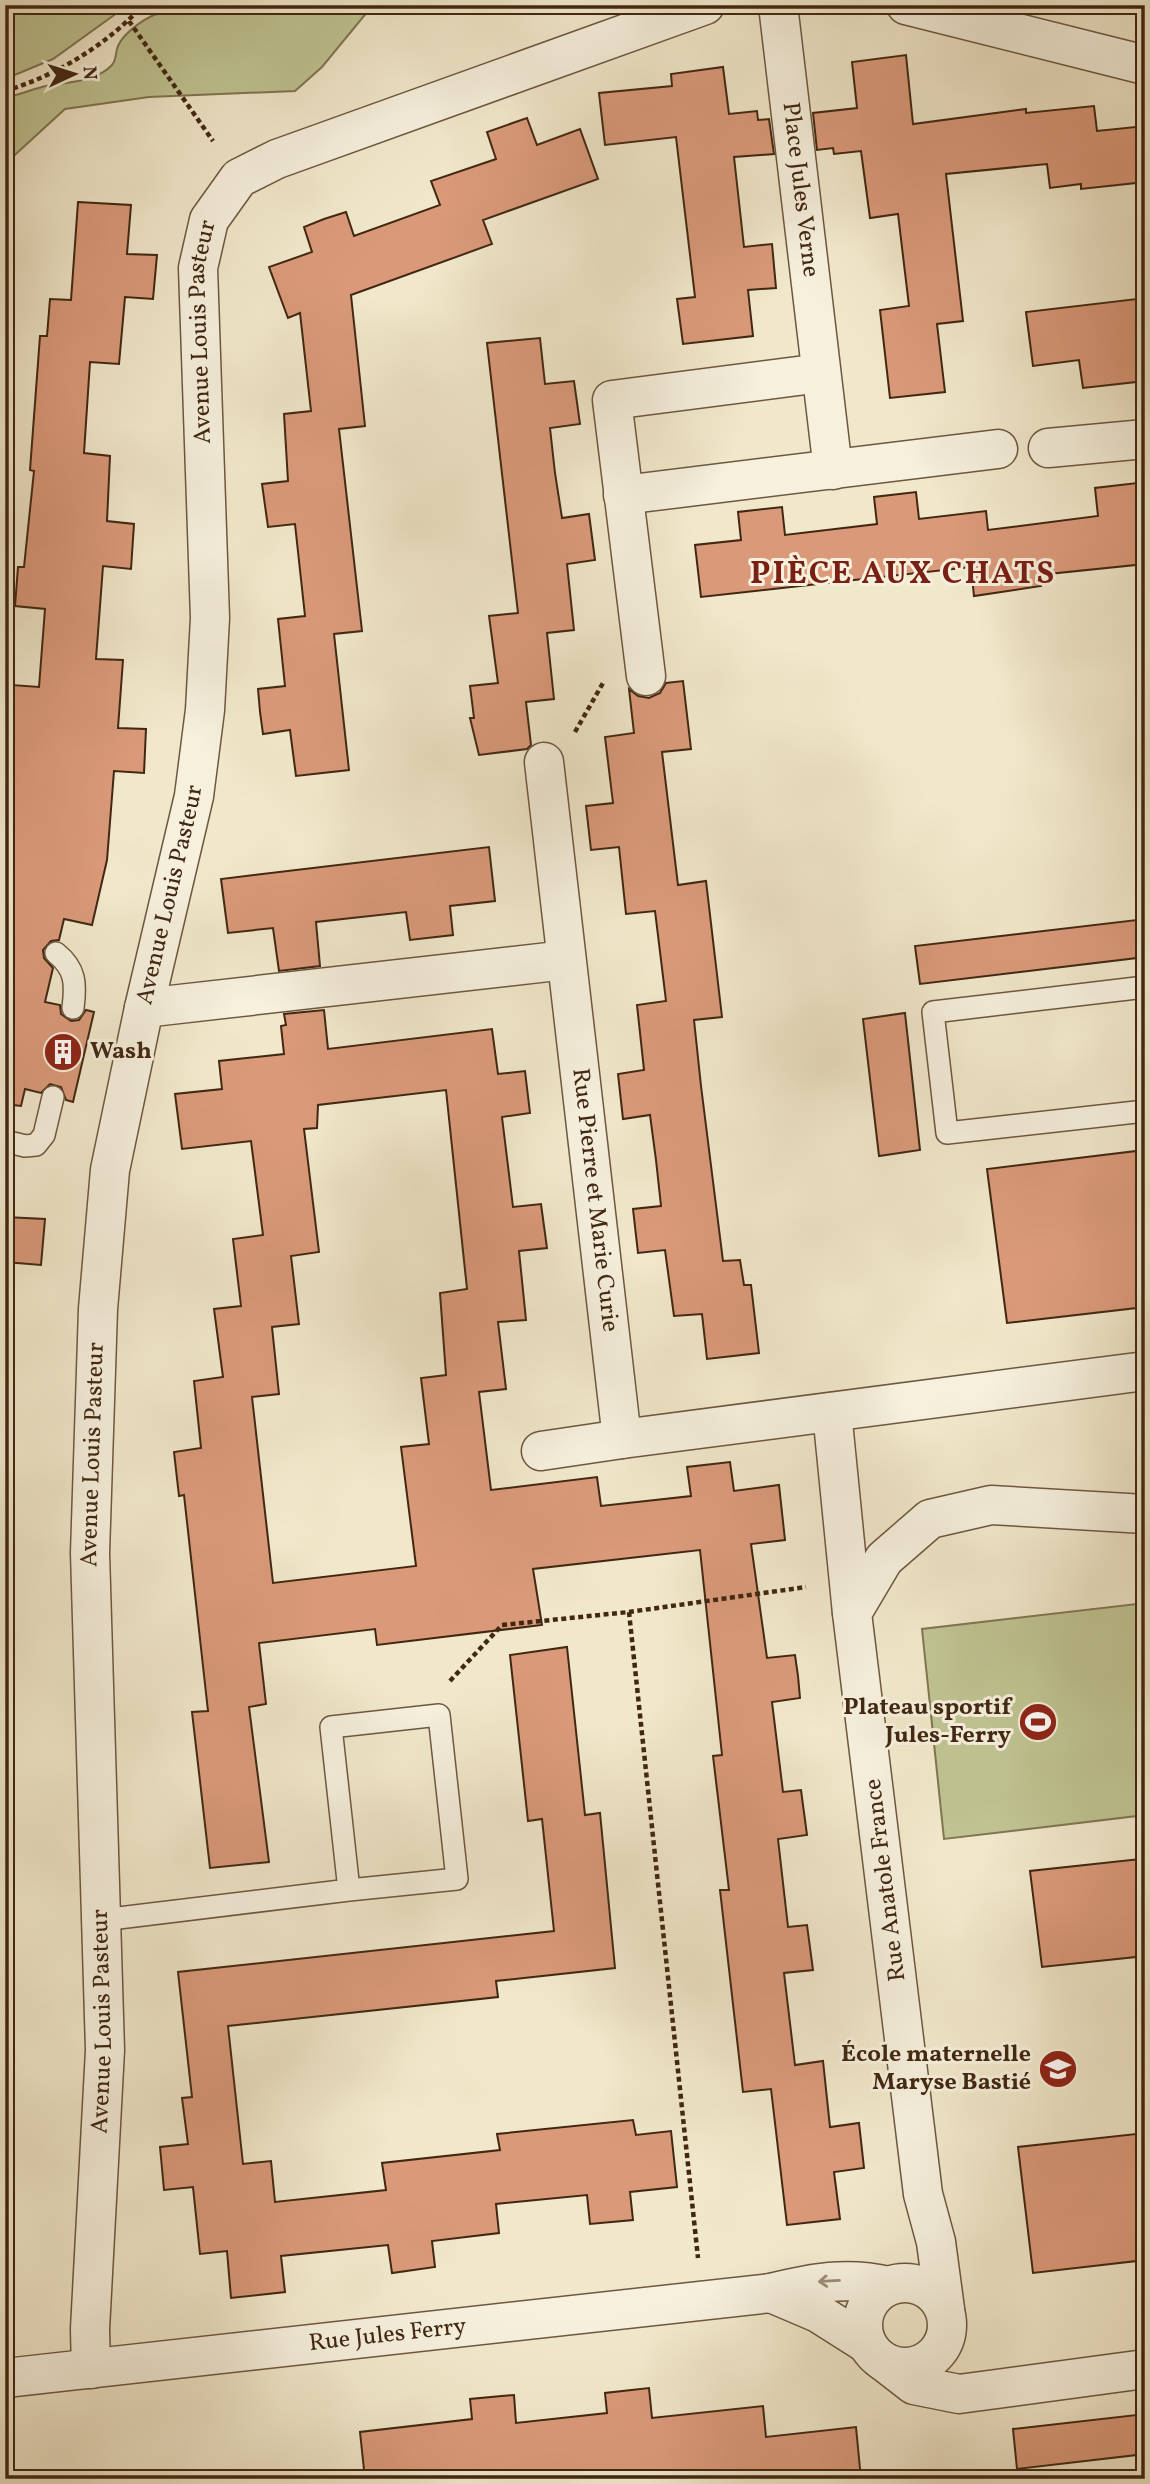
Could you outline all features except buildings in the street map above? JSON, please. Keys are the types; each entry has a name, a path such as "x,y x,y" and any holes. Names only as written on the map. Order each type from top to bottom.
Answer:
{"street":[{"name":"Avenue Louis Pasteur","path":"91,2369 90,2329 105,2050 90,1553 99,1309 110,1170 144,1008 194,796 205,710 210,618 198,268 209,220 239,178 277,159 705,5"},
{"name":"Place Jules Verne","path":"778,5 833,470"},
{"path":"906,5 1145,65"},
{"path":"646,676 612,400 821,373"},
{"path":"1048,448 1145,439"},
{"path":"623,495 998,449"},
{"name":"Rue Pierre et Marie Curie","path":"544,762 622,1439"},
{"path":"144,1008 566,960"},
{"path":"541,1451 1145,1371"},
{"path":"832,1412 850,1597"},
{"path":"850,1597 884,1559 930,1519 991,1505 1145,1514"},
{"name":"Rue Anatole France","path":"850,1597 923,2194 936,2242 945,2323"},
{"name":"Rue Anatole France","path":"893,2285 917,2236 923,2194"},
{"name":"Rue Jules Ferry","path":"5,2378 771,2293 820,2281 862,2280 893,2285"},
{"path":"910,2283 930,2291 945,2323 932,2358 920,2365 895,2367 875,2352 863,2317 868,2304 893,2285 910,2283"},
{"name":"Rue Jules Ferry","path":"771,2293 818,2313 875,2352 914,2385 937,2392 959,2394 1014,2384 1145,2369"},
{"name":"Rue Jules Ferry","path":"945,2323 950,2359 961,2372 972,2378 1014,2384"}],"lane":[{"path":"56,953 65,960 76,982 73,1008"},
{"path":"1145,987 933,1012 947,1133 1145,1111"},
{"path":"5,1141 36,1145 44,1135 53,1097"},
{"path":"102,1920 457,1879 439,1715 331,1727 349,1890"}],"path":[{"path":"5,91 23,86 74,59 130,21 144,5"},
{"path":"130,21 239,178"},
{"path":"544,762 564,754 600,684 646,676"},
{"path":"439,1715 451,1678 502,1625 629,1612 850,1597"},
{"path":"629,1612 703,2301"}],"green space":[{"path":"13,5 128,5 53,59 5,79 5,8"},
{"path":"211,5 373,5 322,67 295,91 149,97 65,109 5,164 5,98 97,75 113,64 120,41 144,20 161,13 193,13"},
{"name":"Plateau sportif Jules-Ferry","path":"1145,1603 1145,1815 944,1839 922,1629"}],"place":[{"name":"Wash","path":"63,1052"},
{"name":"Plateau sportif Jules-Ferry","path":"1038,1722"},
{"name":"École maternelle Maryse Bastié","path":"1058,2069"}],"district":[{"name":"PIÈCE AUX CHATS","path":"903,575"}]}
